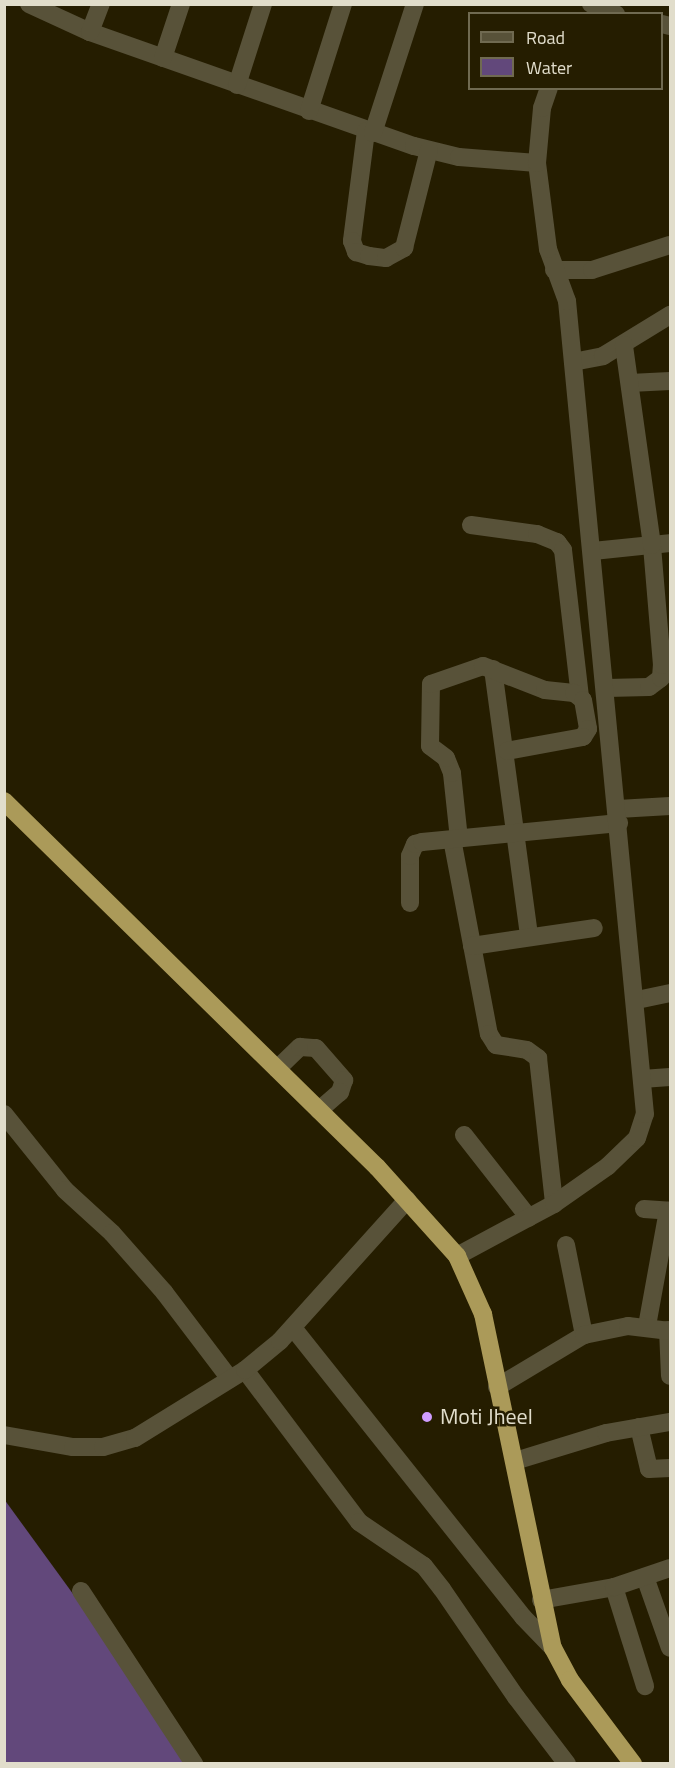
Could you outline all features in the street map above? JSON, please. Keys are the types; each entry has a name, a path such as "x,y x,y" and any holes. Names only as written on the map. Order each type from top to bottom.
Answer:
{"highway":[{"path":"4,801 319,1110 407,1200 457,1256 483,1314 552,1648 570,1680 633,1764"}],"street":[{"path":"29,4 90,32 369,132 459,157 537,163"},
{"path":"90,32 100,4"},
{"path":"163,58 181,4"},
{"path":"237,85 263,4"},
{"path":"309,111 343,4"},
{"path":"415,4 369,132 352,241 356,252 386,258 404,248 429,150"},
{"path":"457,1256 554,1204 608,1166 637,1138 645,1114 637,1000 567,302 554,270 537,163 539,125 548,90"},
{"path":"554,270 592,270 670,245"},
{"path":"573,362 603,356 670,315"},
{"path":"554,1204 538,1058 527,1050 503,1048 493,1041 472,946 456,839 452,773 446,758 430,746 429,691 436,680 476,667 493,669 545,690 582,701 649,687 661,678 652,545 624,345"},
{"path":"630,383 670,381"},
{"path":"471,525 537,534 557,542 563,550 582,701 588,729 583,736 507,751"},
{"path":"593,551 670,543"},
{"path":"493,669 507,751 514,835 529,936"},
{"path":"410,903 412,849 422,842 514,835 670,806"},
{"path":"472,946 594,928"},
{"path":"637,1000 670,993"},
{"path":"277,1069 300,1047 316,1048 344,1080 340,1092 319,1110"},
{"path":"642,1079 670,1077"},
{"path":"4,1114 65,1190 112,1233 237,1374 359,1522 424,1566 567,1764"},
{"path":"464,1135 529,1218"},
{"path":"4,1435 73,1447 103,1447 135,1438 237,1374 294,1329 407,1200"},
{"path":"644,1209 669,1211 647,1326"},
{"path":"566,1245 584,1335"},
{"path":"497,1387 584,1335 647,1326 669,1330 670,1376"},
{"path":"294,1329 523,1617 552,1648"},
{"path":"514,1461 606,1432 670,1422"},
{"path":"639,1427 649,1469 670,1468"},
{"path":"541,1600 614,1587 670,1568"},
{"path":"645,1577 670,1647"},
{"path":"614,1587 645,1686"},
{"path":"81,1592 194,1764"}],"water":[{"path":"4,1499 92,1620 187,1763 5,1763"}],"place":[{"name":"Moti Jheel","path":"427,1417"}]}
